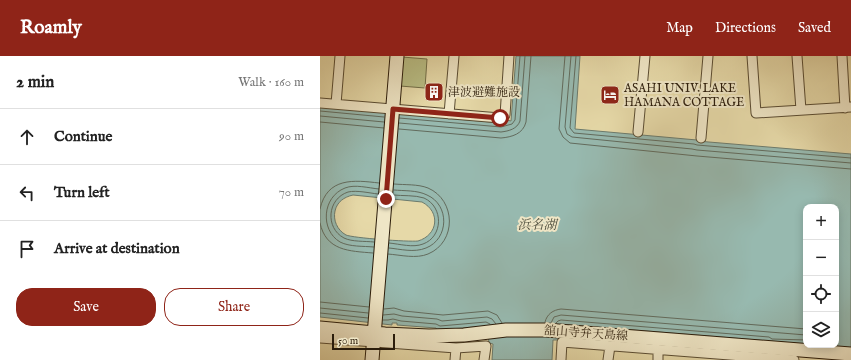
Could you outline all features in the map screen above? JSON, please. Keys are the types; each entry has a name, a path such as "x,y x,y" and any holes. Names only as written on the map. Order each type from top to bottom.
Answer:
{"main road":[{"path":"372,360 397,56"},
{"name":"舘山寺弁天島線","path":"320,328 375,333 447,336 518,330 560,330 760,355 851,354"}],"street":[{"path":"336,104 340,56"},
{"path":"450,114 454,56"},
{"path":"320,103 500,118 505,115 510,56"},
{"path":"638,132 645,56"},
{"path":"701,138 708,56"},
{"path":"752,56 756,113 848,107 842,56"},
{"path":"797,56 800,110"},
{"path":"320,338 375,333 456,348 486,346 484,360"},
{"path":"561,360 562,342 658,350 710,357 760,355"},
{"path":"608,360 610,346"},
{"path":"455,360 456,348"},
{"path":"658,350 658,360"},
{"path":"775,356 794,360"}],"green space":[{"path":"402,57 427,59 425,88 400,86"}],"water":[{"name":"浜名湖","path":"516,56 580,56 575,129 851,154 851,348 839,347 839,204 803,204 803,344 560,324 559,340 553,340 552,360 492,360 493,344 489,343 487,326 437,330 436,328 397,325 397,323 392,323 392,325 320,317 320,107 502,123 507,120 511,121","holes":["353,195 422,202 432,211 435,223 430,234 418,241 381,240 346,235 338,228 335,221 335,211 337,205 347,197"]}],"place":[{"name":"津波避難施設","path":"434,92"},
{"name":"ASAHI UNIV. LAKE HAMANA COTTAGE","path":"610,95"}],"route":[{"path":"386,199 393,109 500,118"}]}
